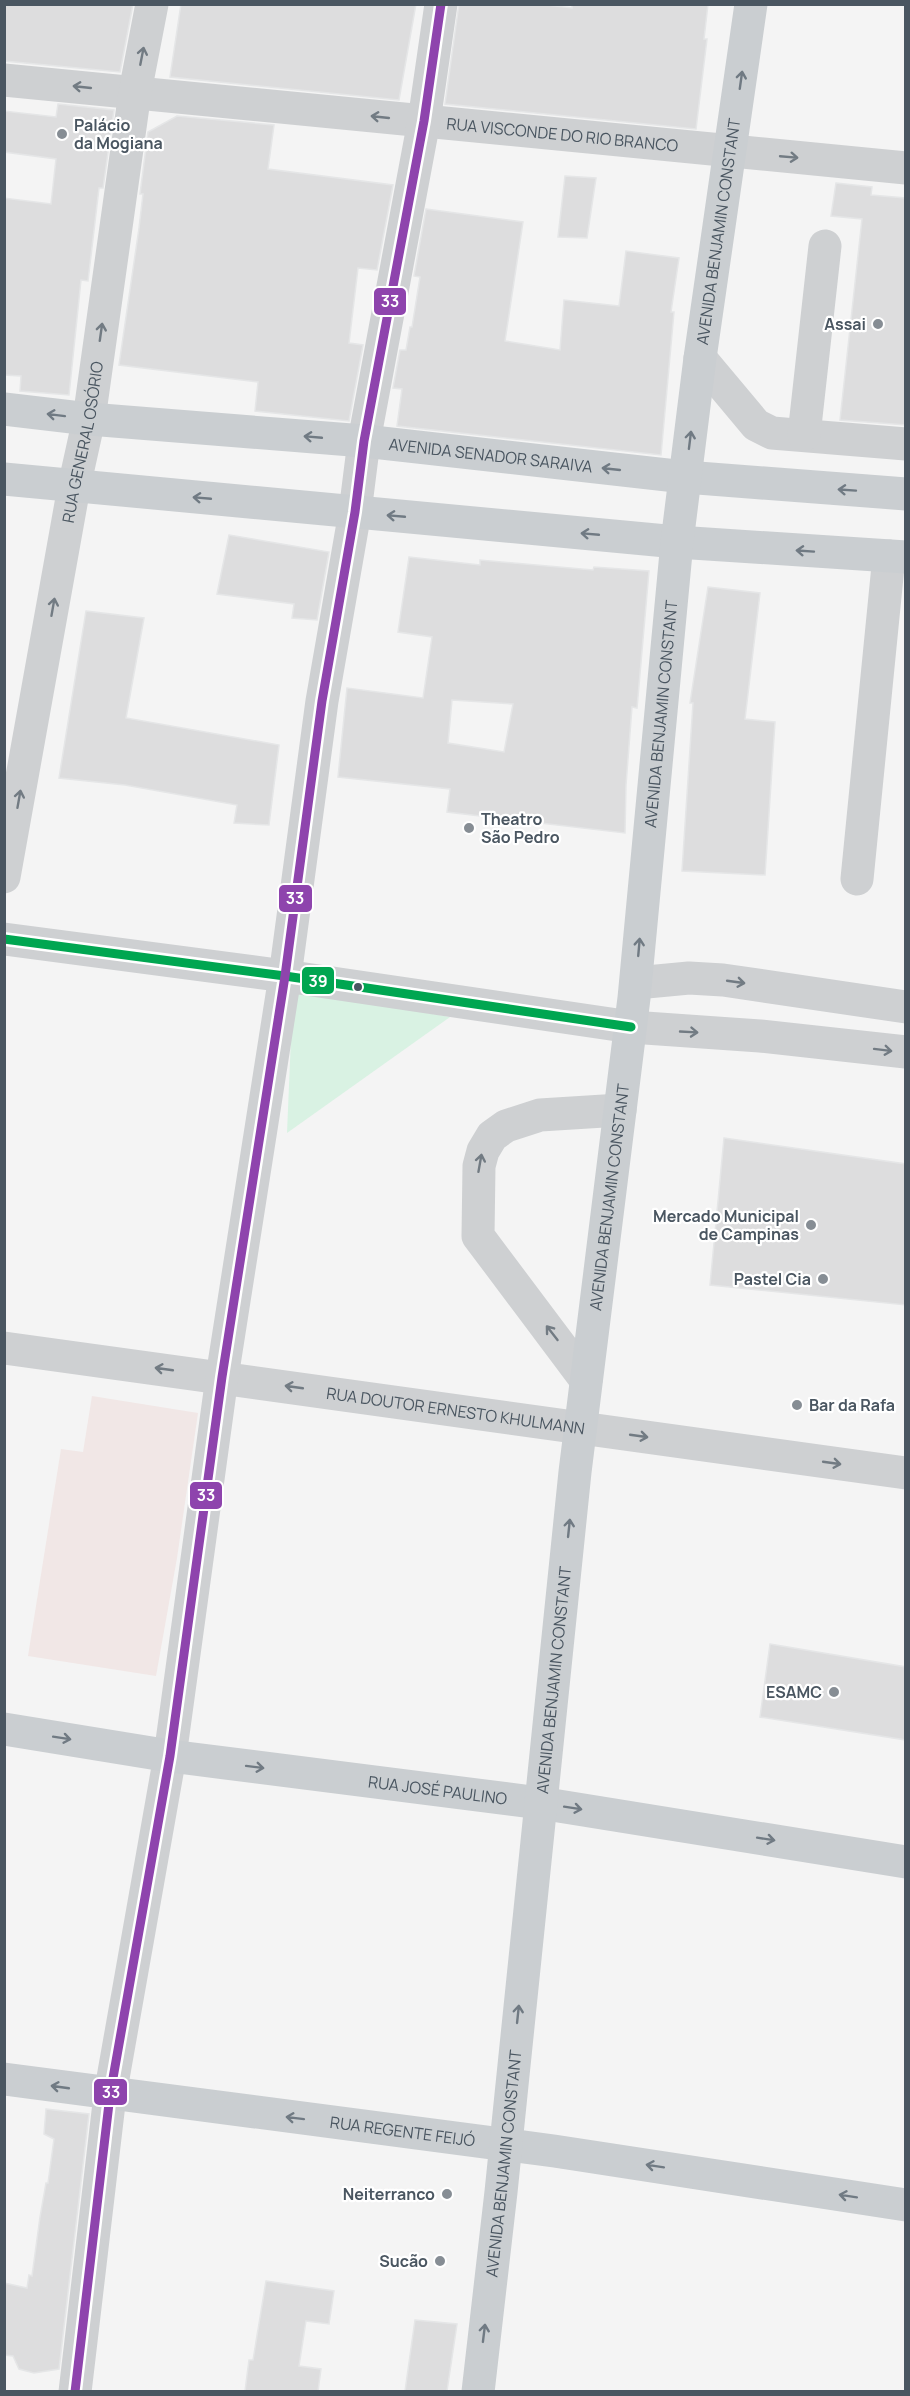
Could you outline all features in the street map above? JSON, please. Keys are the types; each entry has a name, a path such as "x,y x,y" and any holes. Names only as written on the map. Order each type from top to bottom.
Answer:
{"main road":[{"name":"AVENIDA BENJAMIN CONSTANT","path":"478,2391 586,1380 636,982 677,542 700,358 751,4"},
{"name":"AVENIDA SENADOR SARAIVA","path":"4,409 89,419 364,441 685,477 906,494"},
{"path":"4,479 677,542 897,557"},
{"name":"RUA JOSÉ PAULINO","path":"4,1729 170,1756 540,1803 906,1862"},
{"name":"RUA REGENTE FEIJÓ","path":"4,2079 110,2095 504,2144 906,2205"}],"street":[{"name":"RUA GENERAL OSÓRIO","path":"4,877 74,487 89,419 135,92 152,4"},
{"path":"75,2391 110,2095 170,1756 222,1377 285,976 322,701 355,512 364,441 424,121 441,4"},
{"name":"RUA VISCONDE DO RIO BRANCO","path":"4,80 906,168"},
{"path":"804,435 825,246"},
{"path":"700,358 762,430 772,433 906,444"},
{"path":"857,879 894,633 897,557"},
{"path":"4,939 285,976 631,1027 760,1036 906,1052"},
{"path":"636,982 689,978 723,980 906,1006"},
{"path":"586,1380 478,1236 479,1166 483,1151 492,1136 506,1126 540,1115 620,1110"},
{"name":"RUA DOUTOR ERNESTO KHULMANN","path":"4,1348 906,1473"}],"shaded area":[{"path":"92,1396 198,1413 177,1558 156,1676 28,1656 61,1449 83,1452"}],"green space":[{"path":"293,990 450,1017 287,1133"}],"building":[{"path":"4,4 133,4 120,72 4,61"},
{"path":"181,4 416,4 399,100 170,77"},
{"path":"459,4 539,4 572,8 572,4 708,4 704,39 707,39 696,129 445,104"},
{"path":"58,104 114,110 103,188 99,188 88,281 81,280 69,395 20,391 21,376 4,375 4,198 51,204 56,159 4,152 4,111 56,117"},
{"path":"177,116 274,125 268,169 393,185 377,270 358,268 349,343 363,345 349,421 255,411 258,382 119,365 139,228 143,194 140,194 148,132"},
{"path":"565,176 596,178 587,238 558,237"},
{"name":"Assai","path":"836,183 872,187 871,195 906,198 906,425 840,420 862,219 831,216"},
{"path":"426,209 523,222 505,341 560,350 564,300 619,306 626,251 679,258 671,312 674,312 661,455 397,426 402,389 393,388 400,350 406,350 410,327 412,327 420,277 414,276"},
{"path":"229,535 329,552 317,620 292,618 294,604 217,594"},
{"path":"409,557 480,565 480,560 593,570 594,567 649,571 637,708 632,707 625,833 447,812 450,789 338,777 347,688 423,698 432,637 398,632","holes":["452,700 513,704 504,752 448,743"]},
{"path":"708,587 760,593 745,719 775,722 765,875 682,871 693,703 690,703"},
{"path":"86,611 144,618 126,718 279,745 269,825 234,823 237,805 125,785 59,778"},
{"name":"Mercado Municipal de Campinas","path":"724,1138 906,1164 906,1305 710,1285"},
{"name":"ESAMC","path":"770,1644 906,1667 906,1740 760,1717"},
{"path":"46,2109 89,2114 59,2369 34,2373 19,2369 13,2356 4,2355 4,2283 27,2288 29,2275 32,2276 54,2139 44,2134"},
{"path":"266,2281 334,2291 329,2324 306,2321 299,2366 321,2369 318,2391 245,2391 249,2360 253,2360"},
{"path":"415,2320 457,2324 447,2391 405,2391"}],"transit line":[{"name":"33","path":"75,2392 110,2095 170,1756 222,1377 285,976 322,701 355,512 364,441 424,121 441,4"},
{"name":"39","path":"4,939 285,976 631,1027"}],"place":[{"name":"Palácio da Mogiana","path":"62,134"},
{"name":"Assai","path":"878,324"},
{"name":"Theatro São Pedro","path":"469,828"},
{"name":"Mercado Municipal de Campinas","path":"811,1225"},
{"name":"Pastel Cia","path":"823,1279"},
{"name":"Bar da Rafa","path":"797,1405"},
{"name":"ESAMC","path":"834,1692"},
{"name":"Neiterranco","path":"447,2194"},
{"name":"Sucão","path":"440,2261"}]}
